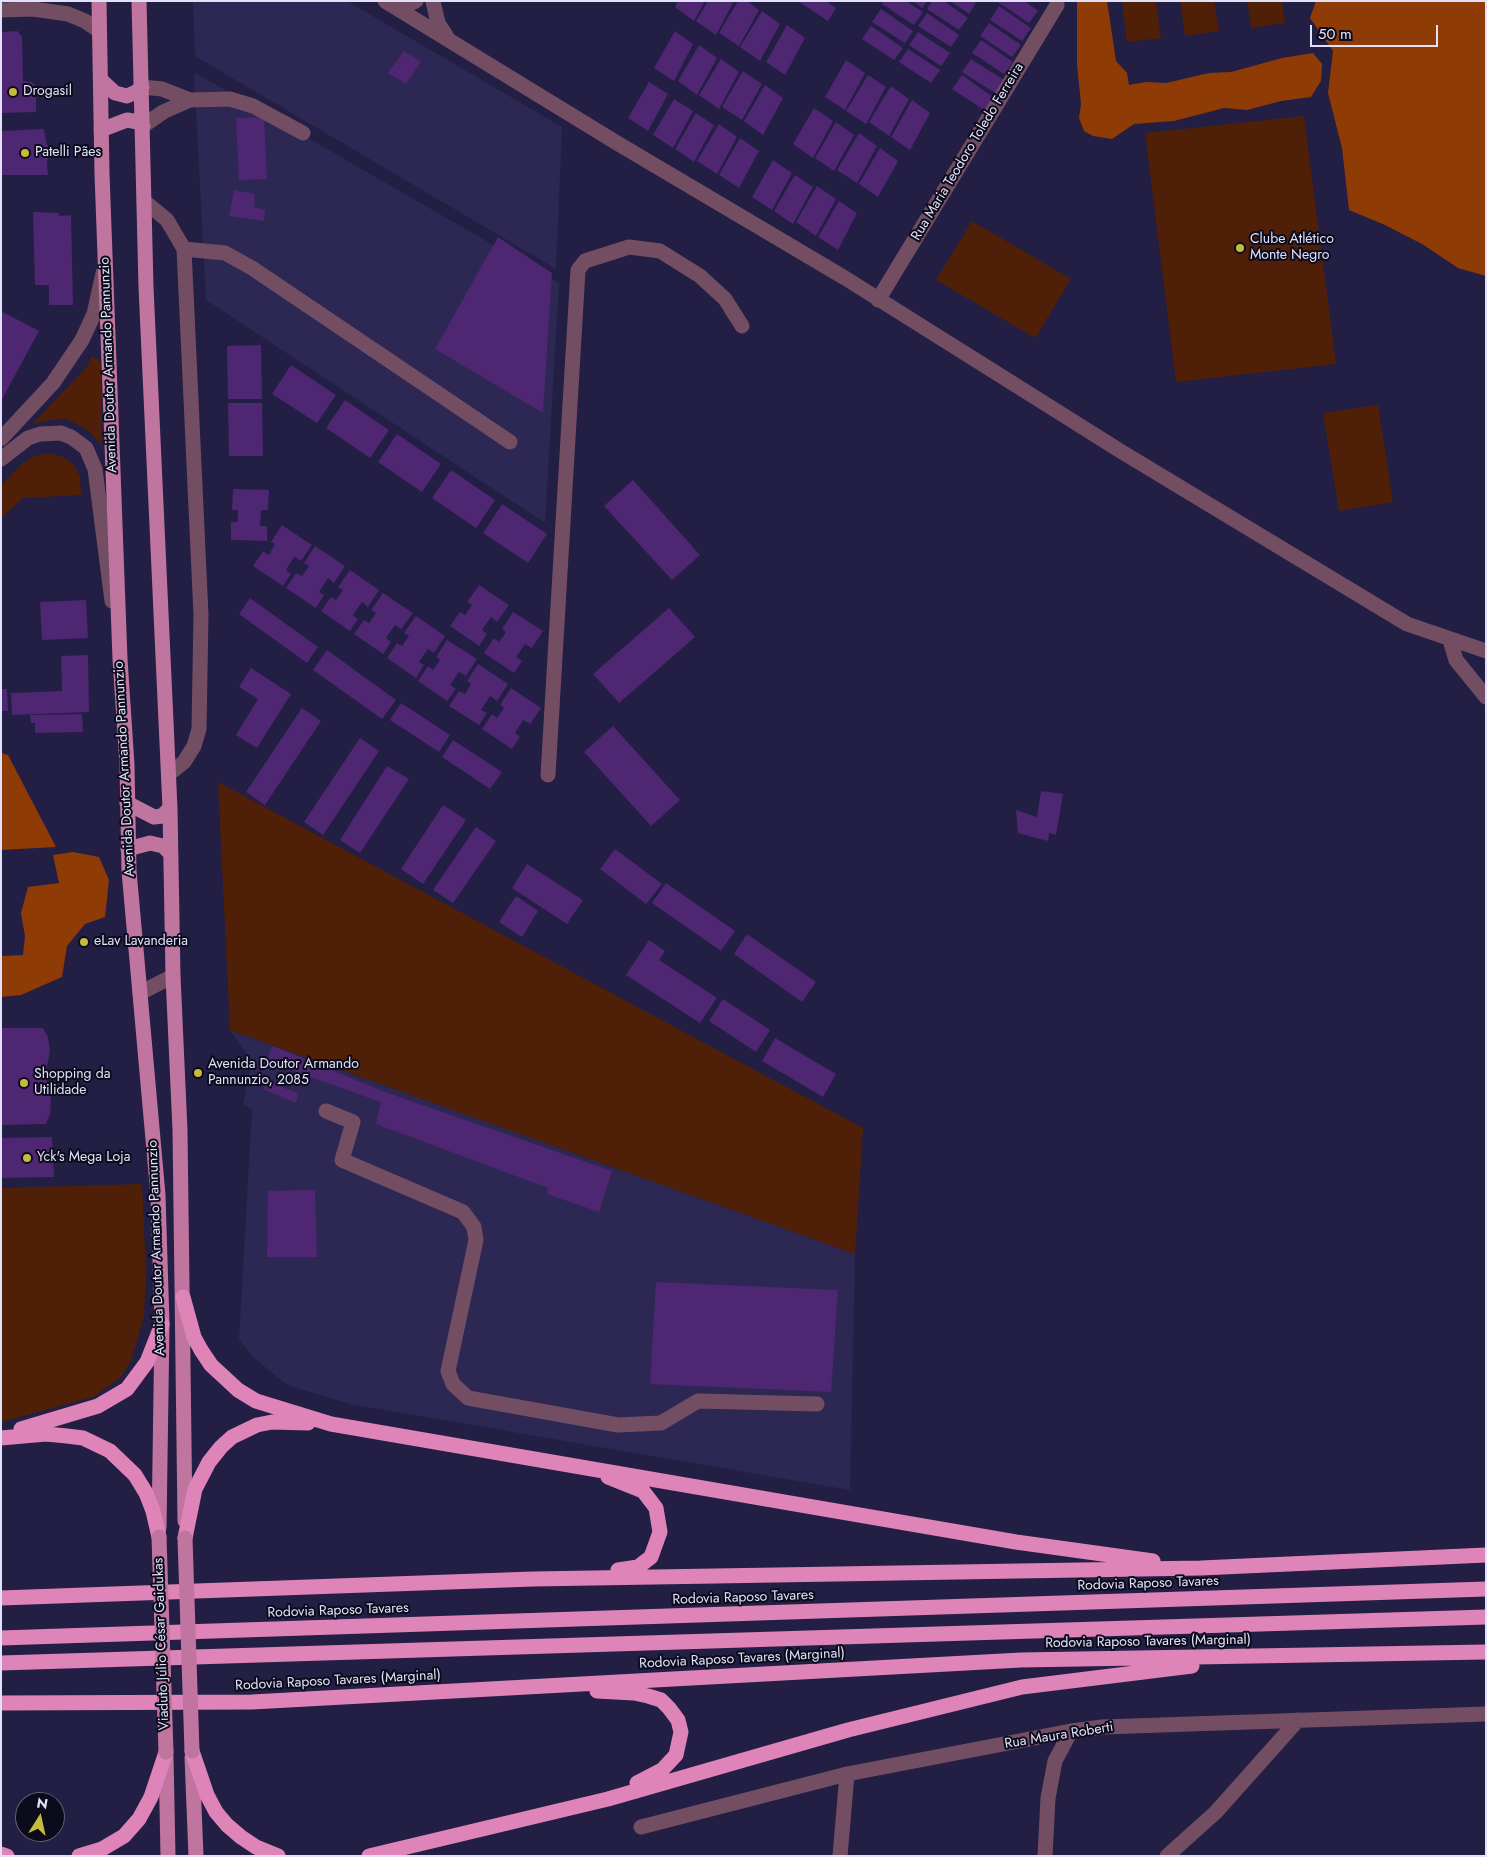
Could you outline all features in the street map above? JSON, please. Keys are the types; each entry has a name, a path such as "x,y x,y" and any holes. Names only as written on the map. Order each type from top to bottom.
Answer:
{"highway":[{"path":"183,1297 192,1330 201,1350 211,1365 238,1390 256,1401 330,1424"},
{"path":"1,1437 98,1406 127,1389 147,1362 162,1324"},
{"path":"185,1538 192,1502 200,1476 209,1462 232,1437 256,1425 272,1422 330,1424 1016,1542 1201,1568"},
{"path":"1,1437 46,1434 83,1438 110,1451 123,1462 139,1481 153,1511 159,1537"},
{"path":"532,1579 638,1567 652,1557 660,1532 656,1508 643,1491 582,1466"},
{"path":"1,1598 532,1579 1201,1568 1486,1555"},
{"name":"Rodovia Raposo Tavares","path":"1,1638 1486,1589"},
{"path":"1,1663 1486,1617"},
{"name":"Rodovia Raposo Tavares (Marginal)","path":"1,1703 252,1702 1021,1660 1486,1652"},
{"path":"369,1856 608,1799 848,1730 1022,1687 1271,1656"},
{"path":"531,1686 648,1696 661,1700 678,1720 681,1732 680,1744 676,1755 669,1764 662,1770 608,1799"},
{"path":"192,1751 206,1795 216,1812 240,1837 256,1847 278,1856"},
{"path":"79,1856 102,1849 124,1836 139,1819 154,1790 166,1752"},
{"path":"1,1854 7,1856"}],"main road":[{"name":"Avenida Doutor Armando Pannunzio","path":"99,1 98,30 101,80 102,174 120,659 127,765 128,849 158,1195 162,1324 159,1537"},
{"name":"Avenida Doutor Armando Pannunzio","path":"139,1 147,297 169,774 173,976 180,1130 185,1538"},
{"path":"101,80 115,93 126,96 142,87"},
{"path":"101,130 127,120 138,122 143,126"},
{"path":"127,803 154,817 162,816 170,808"},
{"path":"128,849 150,843 162,846 171,854"},
{"name":"Viaduto Júlio César Gaidukas","path":"159,1537 166,1752"},
{"name":"Viaduto Júlio César Gaidukas","path":"185,1538 192,1751"},
{"path":"192,1751 196,1856"},
{"path":"166,1752 168,1856"}],"street":[{"path":"33,9 52,1"},
{"path":"386,1 407,5 416,1"},
{"path":"386,1 616,143 845,278 1122,452 1407,624 1486,651"},
{"path":"432,1 438,23 451,42"},
{"name":"Rua Maria Teodoro Toledo Ferreira","path":"878,300 1057,5"},
{"path":"1,10 33,9 68,14 85,21 98,30"},
{"path":"142,87 162,89 190,100"},
{"path":"143,126 163,112 190,100 230,99 253,106 303,133"},
{"path":"144,201 167,220 184,248 201,616 199,729 194,746 184,762 169,774"},
{"path":"548,775 578,270 585,261 629,247 660,251 700,276 725,299 742,326"},
{"path":"184,248 225,254 252,268 510,442"},
{"path":"1,439 52,383 82,340 94,314 106,259"},
{"path":"1,460 28,438 40,434 61,433 72,436 86,448 94,468 120,659"},
{"path":"1450,640 1456,660 1486,697"},
{"path":"140,992 173,976"},
{"path":"326,1110 353,1122 342,1160 463,1212 474,1227 476,1240 448,1371 453,1384 468,1398 618,1425 661,1424 698,1400 817,1404"},
{"name":"Rua Maura Roberti","path":"642,1827 847,1774 1071,1731 1102,1727 1486,1714"},
{"path":"1167,1856 1216,1812 1298,1720"},
{"path":"1045,1856 1048,1798 1054,1761 1071,1731"},
{"path":"840,1856 847,1774"}],"shaded area":[{"path":"193,1 347,1 562,127 556,269 195,56"},
{"path":"1077,1 1107,1 1116,61 1127,73 1129,85 1146,82 1166,83 1209,73 1231,72 1282,58 1313,53 1322,64 1321,81 1311,97 1281,101 1247,110 1224,108 1174,121 1134,124 1112,139 1093,136 1084,131 1079,118 1081,104 1077,65"},
{"path":"1122,1 1156,1 1161,38 1127,42"},
{"path":"1180,1 1214,1 1219,31 1185,36"},
{"path":"1247,1 1282,1 1285,23 1251,28"},
{"path":"1316,1 1486,1 1486,276 1458,268 1422,244 1385,225 1349,210 1342,148 1328,93 1333,51 1310,18"},
{"path":"194,72 559,283 545,523 206,300"},
{"name":"Clube Atlético Monte Negro","path":"1304,116 1336,364 1176,382 1145,133"},
{"path":"972,221 1071,279 1035,338 936,280"},
{"path":"92,356 101,362 102,446 91,433 66,419 32,424 86,368"},
{"path":"1378,405 1393,502 1339,511 1323,413"},
{"path":"48,453 63,457 74,465 80,476 81,495 23,498 1,519 1,485 22,464 34,456"},
{"path":"1,753 8,755 56,847 1,850"},
{"path":"218,782 863,1128 855,1254 230,1030"},
{"path":"73,852 99,857 109,880 105,917 85,924 67,946 62,977 21,995 1,997 1,956 23,955 25,936 21,913 28,887 59,883 53,855"},
{"path":"230,1030 855,1254 850,1490 350,1404 287,1385 252,1356 239,1339 252,1110 243,1104 252,1061"},
{"path":"142,1184 146,1271 144,1316 131,1361 120,1378 93,1397 1,1422 1,1188"}],"building":[{"path":"678,1 705,1 694,21 675,7"},
{"path":"708,1 734,1 716,35 696,21"},
{"path":"738,1 747,1 759,10 739,46 719,33"},
{"path":"798,1 826,1 836,8 828,21"},
{"path":"883,1 906,1 923,12 914,25 882,4"},
{"path":"913,1 927,1 922,8"},
{"path":"932,1 944,1 968,18 959,30 927,9"},
{"path":"950,1 977,1 969,14"},
{"path":"996,1 1025,1 1038,11 1029,23"},
{"path":"999,6 1031,28 1022,41 990,20"},
{"path":"881,9 913,31 905,43 872,22"},
{"path":"762,11 780,24 760,61 740,47"},
{"path":"927,13 959,35 951,47 918,26"},
{"path":"989,23 1021,45 1012,57 980,36"},
{"path":"787,25 805,38 785,75 766,62"},
{"path":"871,26 903,48 894,60 862,39"},
{"path":"17,31 22,37 23,81 31,82 36,86 36,112 1,113 1,32"},
{"path":"675,31 693,44 674,81 654,68"},
{"path":"918,32 950,53 941,66 909,45"},
{"path":"981,40 1013,62 1004,74 972,53"},
{"path":"699,45 717,58 697,95 678,81"},
{"path":"908,49 940,70 931,83 899,62"},
{"path":"404,51 421,62 406,84 388,73"},
{"path":"721,59 739,72 719,109 699,95"},
{"path":"971,59 1004,80 995,93 962,72"},
{"path":"846,60 865,73 845,110 825,97"},
{"path":"743,71 762,84 742,120 722,107"},
{"path":"868,75 886,87 866,124 846,111"},
{"path":"962,75 993,97 984,110 952,89"},
{"path":"649,82 668,94 648,131 628,118"},
{"path":"765,85 783,98 763,135 744,121"},
{"path":"891,86 909,99 889,136 869,122"},
{"path":"674,99 693,111 673,148 653,135"},
{"path":"912,100 930,113 910,150 891,137"},
{"path":"814,108 833,121 813,158 793,144"},
{"path":"696,113 714,125 694,162 675,149"},
{"path":"264,117 267,179 239,180 236,118"},
{"path":"836,122 854,135 834,171 815,158"},
{"path":"719,124 737,137 717,174 697,161"},
{"name":"Patelli Pães","path":"44,129 46,142 50,150 47,163 48,175 1,175 1,131"},
{"path":"859,133 877,146 857,183 837,170"},
{"path":"740,138 759,151 739,188 719,175"},
{"path":"880,148 898,161 878,197 859,184"},
{"path":"773,160 792,173 772,210 752,197"},
{"path":"795,175 813,187 793,224 774,211"},
{"path":"817,186 836,199 816,236 796,222"},
{"path":"234,190 255,194 254,207 265,210 264,221 229,216"},
{"path":"839,201 857,213 838,250 818,237"},
{"path":"33,212 59,213 59,216 71,215 73,305 49,305 49,285 35,285"},
{"path":"498,237 552,273 543,413 435,349"},
{"path":"1,311 39,331 1,401"},
{"path":"261,345 262,399 228,399 227,346"},
{"path":"291,365 336,395 317,423 272,394"},
{"path":"345,400 389,430 370,458 326,428"},
{"path":"228,403 262,403 263,456 229,456"},
{"path":"397,434 441,464 422,492 378,462"},
{"path":"451,470 495,500 476,528 432,498"},
{"path":"633,480 700,555 672,580 604,506"},
{"path":"233,489 269,490 268,510 261,510 260,526 267,526 267,541 231,540 231,522 238,522 238,510 232,510"},
{"path":"502,504 547,534 528,563 483,533"},
{"path":"282,525 312,545 301,561 294,557 286,570 291,574 283,586 253,566 263,551 269,555 275,544 271,542"},
{"path":"315,546 345,566 334,583 328,578 319,592 324,595 316,608 286,588 296,573 302,576 309,566 304,563"},
{"path":"350,570 379,590 368,607 362,602 353,615 358,619 350,631 321,611 331,597 336,600 343,590 338,587"},
{"path":"479,585 509,605 497,622 491,617 482,630 487,634 479,646 450,626 460,612 465,615 472,605 467,602"},
{"path":"383,593 413,613 401,629 395,625 386,638 391,642 383,654 354,634 364,620 369,623 376,613 371,610"},
{"path":"250,598 318,647 307,663 239,614"},
{"path":"86,600 88,638 42,640 40,602"},
{"path":"669,608 695,637 619,703 593,674"},
{"path":"513,612 543,631 532,648 525,644 516,657 522,661 514,673 484,653 494,638 499,642 506,632 502,629"},
{"path":"416,616 445,636 434,653 428,649 419,662 424,665 416,678 387,658 397,643 402,646 409,636 404,633"},
{"path":"447,640 477,659 466,676 459,672 450,685 456,689 447,701 418,681 428,666 433,670 440,660 436,657"},
{"path":"327,650 396,700 382,719 313,670"},
{"path":"88,655 89,712 12,715 11,693 62,691 61,656"},
{"path":"478,664 508,684 497,701 490,696 481,710 487,713 479,725 449,706 459,691 465,694 471,684 467,681"},
{"path":"251,668 291,694 257,748 236,735 258,699 239,687"},
{"path":"511,688 541,708 530,724 523,720 515,733 520,737 512,749 482,729 492,714 497,718 504,708 500,705"},
{"path":"1,689 7,689 8,711 1,711"},
{"path":"401,703 450,735 439,752 390,720"},
{"path":"302,708 321,721 265,805 246,792"},
{"path":"82,714 83,732 35,733 35,723 31,723 30,715"},
{"path":"613,726 680,800 651,826 584,752"},
{"path":"360,738 379,751 323,835 304,822"},
{"path":"453,740 502,772 490,789 442,757"},
{"path":"387,766 409,779 360,853 340,840"},
{"path":"1041,791 1063,794 1056,835 1049,833 1048,841 1018,833 1016,810 1037,817"},
{"path":"443,805 466,820 423,884 401,869"},
{"path":"476,827 496,841 453,903 433,890"},
{"path":"615,849 662,884 646,904 600,869"},
{"path":"527,864 583,900 567,924 512,888"},
{"path":"666,883 735,931 721,951 652,903"},
{"path":"516,896 538,911 522,937 499,922"},
{"path":"747,934 816,982 802,1002 734,954"},
{"path":"649,940 665,951 659,960 717,998 700,1023 626,975"},
{"path":"723,999 770,1030 756,1052 709,1021"},
{"name":"Shopping da Utilidade","path":"1,1028 43,1028 48,1037 50,1051 45,1076 50,1090 51,1102 50,1114 46,1124 1,1125"},
{"path":"775,1038 836,1074 823,1097 762,1061"},
{"path":"273,1046 385,1092 612,1171 599,1212 547,1194 548,1188 376,1124 381,1102 266,1061"},
{"path":"266,1081 298,1093 296,1103 263,1089"},
{"name":"Yck's Mega Loja","path":"52,1137 54,1177 1,1178 1,1138"},
{"path":"315,1190 317,1257 267,1257 268,1191"},
{"path":"656,1282 838,1290 831,1392 650,1384"}],"place":[{"name":"Drogasil","path":"13,92"},
{"name":"Patelli Pães","path":"25,153"},
{"name":"Clube Atlético Monte Negro","path":"1240,248"},
{"name":"eLav Lavanderia","path":"84,942"},
{"name":"Avenida Doutor Armando Pannunzio, 2085","path":"198,1073"},
{"name":"Shopping da Utilidade","path":"24,1083"},
{"name":"Yck's Mega Loja","path":"27,1158"}]}
